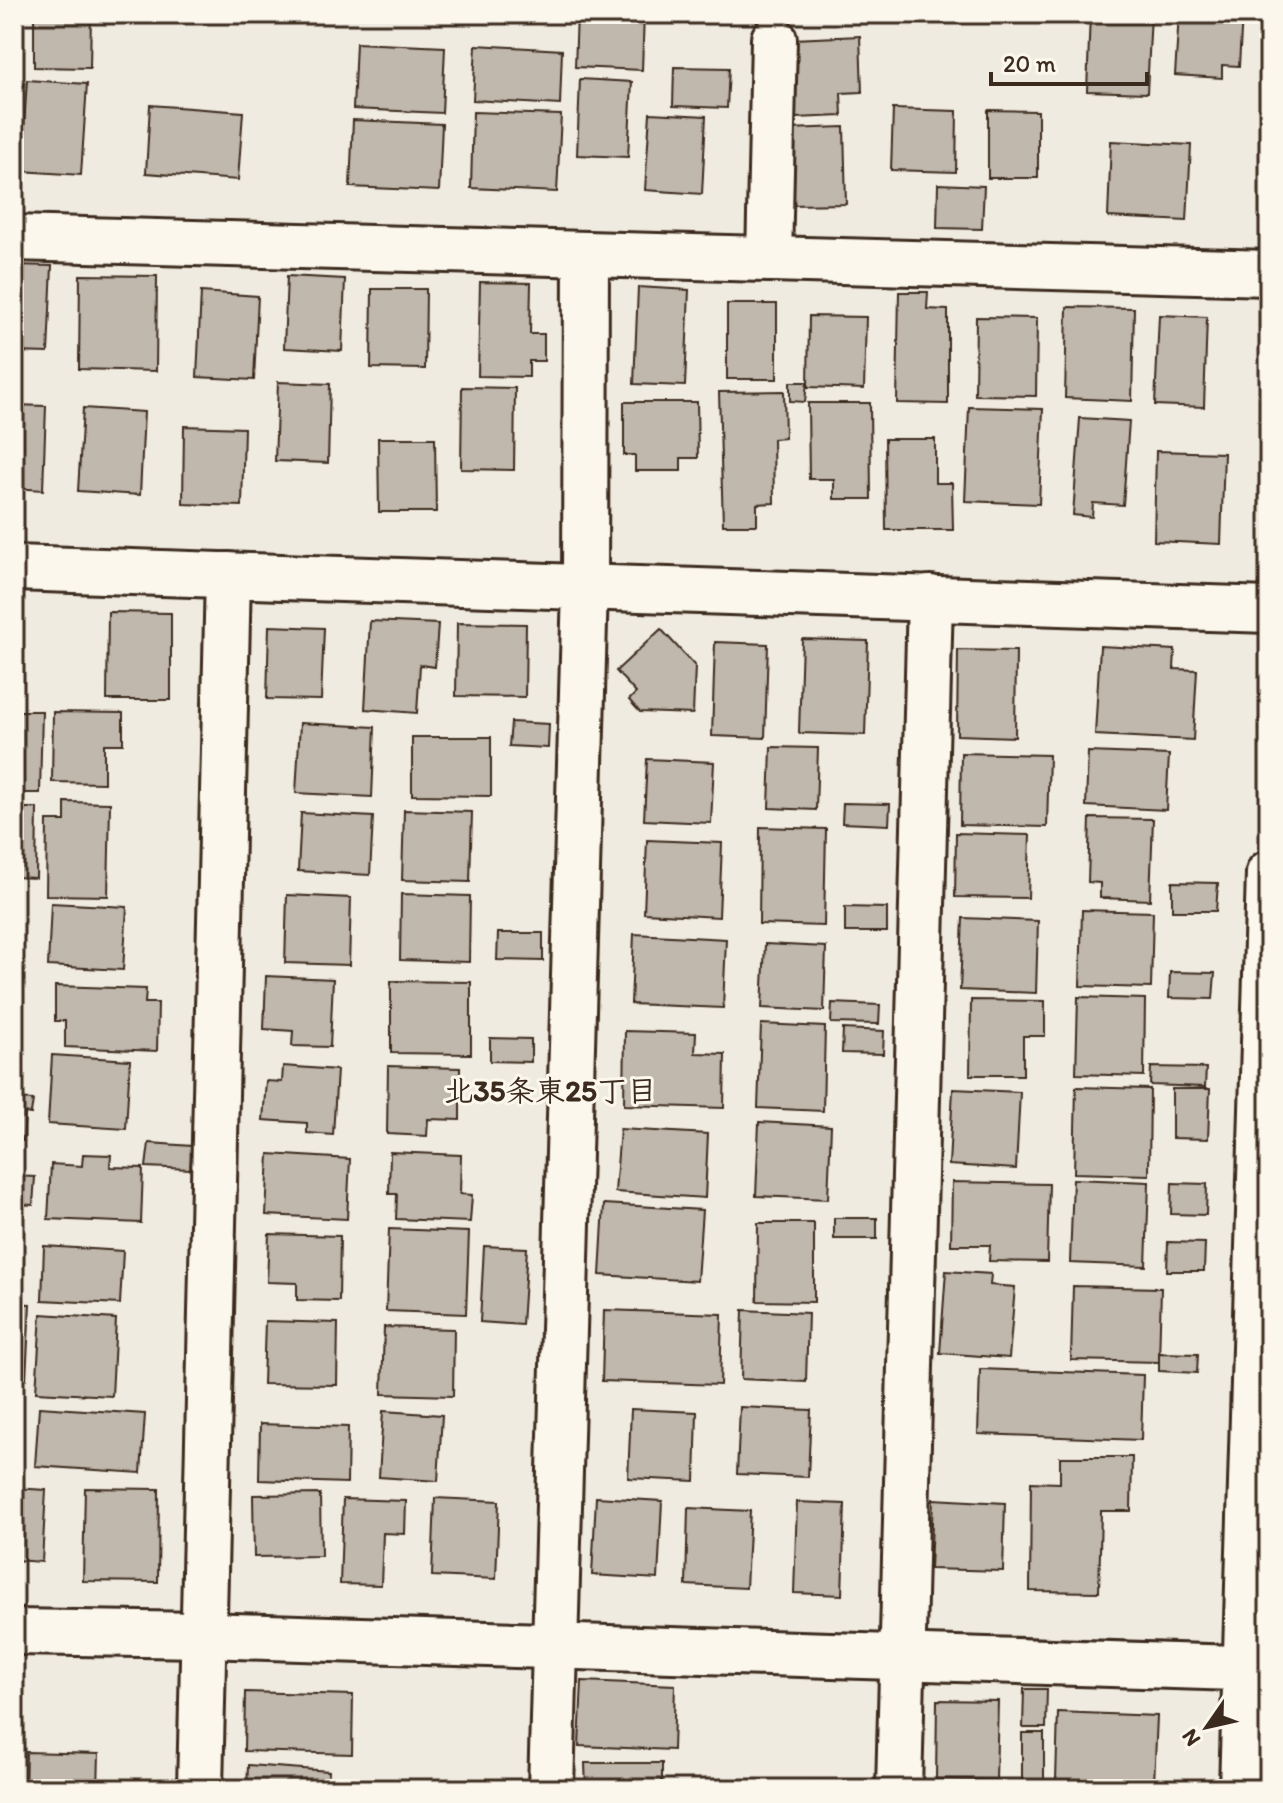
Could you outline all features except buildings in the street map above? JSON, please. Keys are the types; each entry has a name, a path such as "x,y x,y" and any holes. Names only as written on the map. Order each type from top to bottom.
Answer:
{"street":[{"path":"769,259 774,39"},
{"path":"14,238 1269,273"},
{"path":"551,1789 585,587 586,254"},
{"path":"14,568 1269,610"},
{"path":"200,1789 228,575"},
{"path":"899,1789 930,598"},
{"path":"1242,1789 1257,1668 1269,873"},
{"path":"14,1632 204,1635 1257,1668"}],"district":[{"name":"北35条東25丁目","path":"550,1090"}]}
